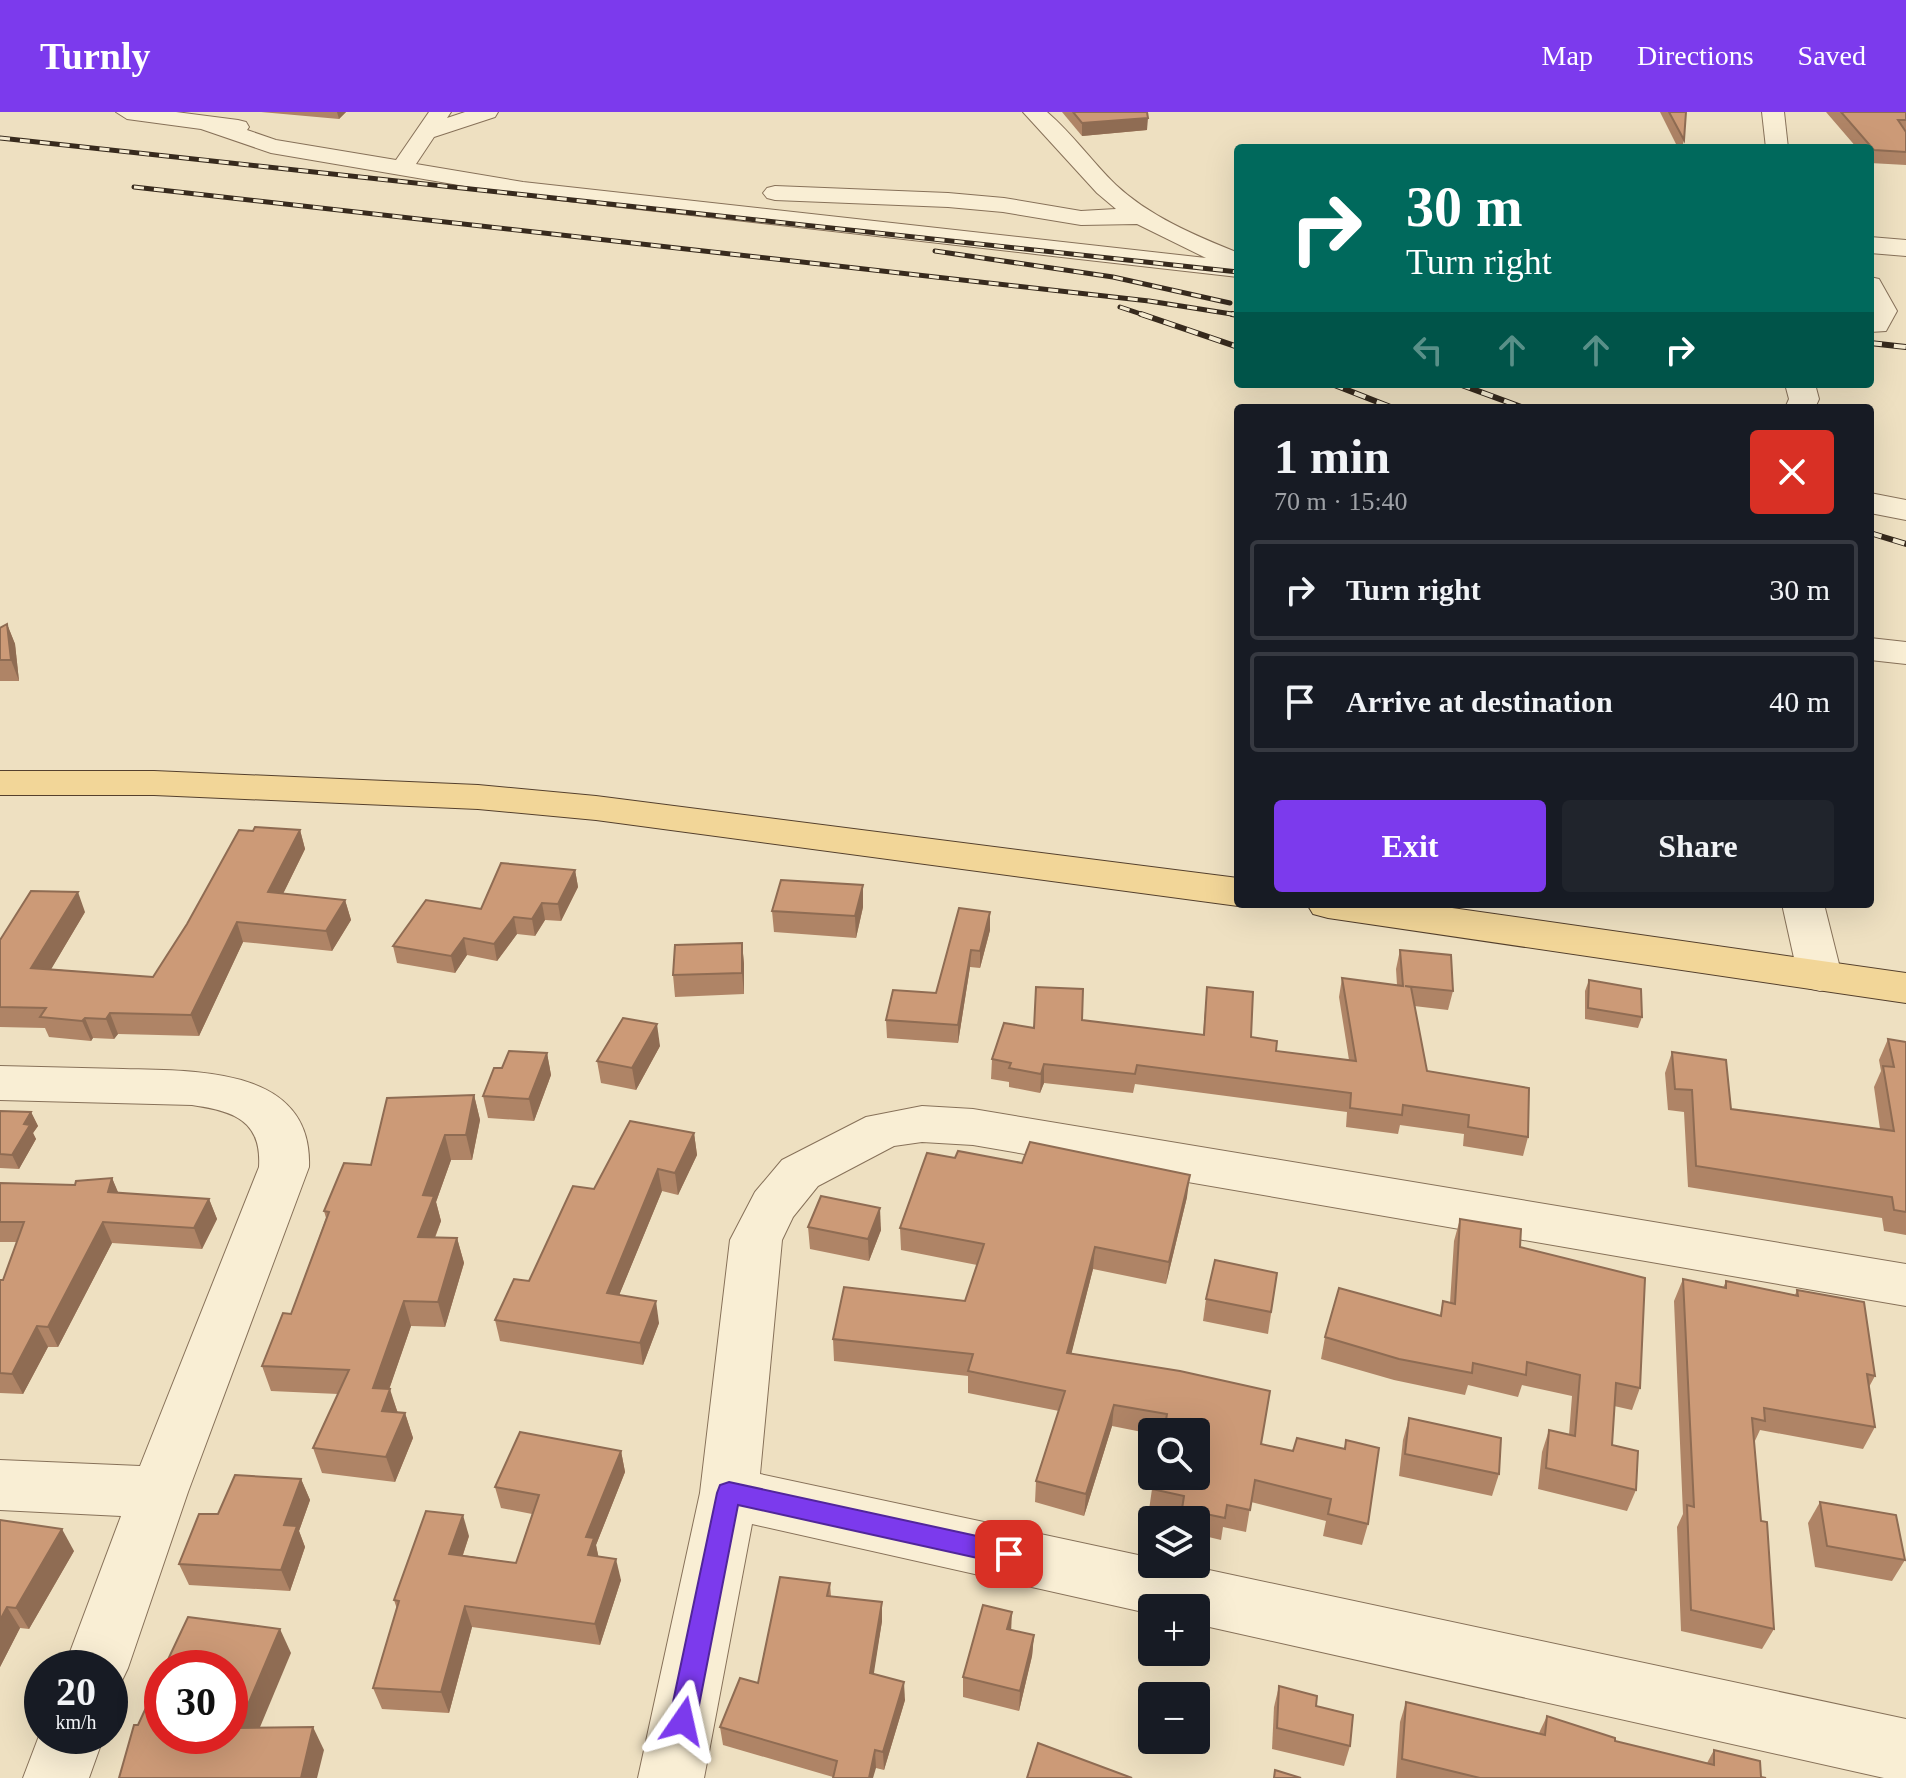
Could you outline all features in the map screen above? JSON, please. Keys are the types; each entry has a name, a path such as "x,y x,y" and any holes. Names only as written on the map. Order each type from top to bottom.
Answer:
{"main road":[{"path":"0,783 154,783 478,797 596,808 1234,891"},
{"path":"1355,908 1906,988"}],"street":[{"path":"127,112 368,141 478,160 713,189 948,200 1004,205 1031,212 1081,218 1142,216"},
{"path":"415,149 440,112"},
{"path":"209,124 271,146 329,156 415,149 487,112"},
{"path":"1034,112 1054,128 1116,198 1197,246 1234,260"},
{"path":"1773,112 1777,144"},
{"path":"329,156 368,141"},
{"path":"415,149 523,189 1234,269"},
{"path":"1874,245 1906,248"},
{"path":"1874,293 1883,311 1874,324"},
{"path":"1874,326 1906,324"},
{"path":"1874,504 1906,510"},
{"path":"1874,649 1906,653"},
{"path":"1804,908 1820,976"},
{"path":"0,1083 192,1088 235,1094 267,1114 280,1130 285,1147 284,1167 159,1492 102,1650"},
{"path":"671,1778 729,1493 756,1240 773,1206 800,1173 883,1130 922,1124 973,1127 1906,1285"},
{"path":"0,1485 159,1492"},
{"path":"729,1493 1906,1751"},
{"path":"56,1778 65,1754"}],"building":[{"path":"1073,112 1147,112 1148,118 1082,123"},
{"path":"1669,112 1686,112 1684,140"},
{"path":"1841,112 1906,112 1906,120 1898,120 1906,132 1906,152 1874,150 1874,144 1869,144"},
{"path":"7,624 11,660 0,660 0,628"},
{"path":"255,827 300,830 268,892 345,900 326,931 237,922 191,1015 110,1013 106,1019 85,1018 82,1021 40,1017 46,1008 0,1007 0,940 31,891 78,892 31,968 153,977 187,924 239,830 253,831"},
{"path":"501,863 575,870 558,904 542,903 532,919 514,917 494,944 464,938 451,956 393,946 426,900 481,909"},
{"path":"781,880 863,885 855,916 772,911"},
{"path":"959,908 990,912 980,951 971,950 958,1025 886,1020 893,990 936,993"},
{"path":"742,943 742,973 673,975 675,945"},
{"path":"1400,950 1451,955 1453,991 1405,986 1411,987 1427,1071 1529,1088 1528,1137 1468,1127 1469,1115 1403,1105 1402,1115 1350,1108 1351,1093 1137,1065 1135,1074 1044,1064 1041,1074 1009,1068 1011,1063 992,1059 1004,1023 1034,1028 1036,987 1083,989 1082,1020 1204,1035 1207,987 1253,992 1251,1037 1277,1041 1276,1051 1356,1061 1342,978 1403,986"},
{"path":"1589,980 1641,989 1642,1017 1588,1008"},
{"path":"623,1018 657,1024 632,1068 597,1061"},
{"path":"1888,1039 1906,1042 1906,1212 1894,1210 1892,1197 1696,1166 1692,1090 1675,1089 1672,1052 1726,1060 1731,1109 1894,1131 1883,1066 1894,1067"},
{"path":"509,1051 547,1053 529,1099 483,1096 494,1068 502,1068"},
{"path":"474,1095 466,1135 445,1135 423,1195 434,1196 418,1237 457,1238 438,1302 404,1301 373,1388 390,1389 382,1411 405,1413 386,1457 313,1448 349,1370 262,1366 283,1313 291,1314 329,1212 324,1211 344,1163 371,1165 387,1098"},
{"path":"0,1111 31,1112 24,1124 30,1125 12,1155 0,1154"},
{"path":"630,1121 694,1133 675,1173 658,1169 607,1293 656,1301 640,1343 495,1320 514,1279 529,1281 573,1186 594,1189"},
{"path":"1030,1142 1190,1175 1169,1262 1095,1247 1067,1353 1180,1371 1270,1391 1261,1444 1293,1451 1297,1438 1345,1449 1346,1440 1379,1448 1368,1524 1328,1514 1331,1499 1255,1480 1250,1510 1227,1505 1225,1518 1210,1515 1210,1506 1182,1506 1184,1496 1157,1490 1210,1490 1210,1418 1166,1418 1167,1414 1114,1405 1086,1494 1036,1481 1065,1391 968,1371 973,1354 833,1339 844,1287 965,1301 984,1244 900,1228 927,1153 955,1158 958,1151 1022,1163"},
{"path":"112,1178 108,1192 209,1199 194,1228 103,1222 48,1327 37,1326 12,1374 0,1373 0,1280 3,1280 24,1222 0,1222 0,1183 75,1185 76,1181"},
{"path":"821,1196 880,1208 868,1239 808,1227"},
{"path":"1460,1219 1521,1229 1520,1247 1645,1278 1640,1388 1616,1383 1612,1445 1638,1451 1636,1490 1546,1468 1549,1430 1575,1436 1580,1375 1527,1362 1526,1375 1473,1363 1472,1373 1399,1359 1325,1337 1339,1288 1441,1316 1443,1301 1455,1304"},
{"path":"1215,1260 1277,1273 1271,1312 1206,1299"},
{"path":"1683,1279 1726,1288 1726,1281 1798,1296 1797,1290 1864,1302 1875,1376 1867,1374 1875,1427 1764,1408 1765,1421 1752,1418 1761,1521 1767,1522 1774,1629 1691,1610 1687,1505 1694,1507"},
{"path":"1409,1418 1501,1438 1499,1474 1405,1454"},
{"path":"520,1432 621,1451 586,1537 594,1538 588,1555 616,1559 595,1624 465,1606 441,1692 373,1688 399,1601 394,1600 426,1511 463,1515 449,1554 516,1563 539,1495 495,1487"},
{"path":"235,1475 301,1479 284,1525 297,1526 281,1570 179,1564 199,1514 218,1514"},
{"path":"1820,1502 1896,1515 1905,1560 1827,1546"},
{"path":"0,1520 62,1529 16,1608 7,1607 0,1620"},
{"path":"780,1577 830,1583 827,1596 882,1602 870,1673 904,1682 883,1752 875,1750 869,1778 833,1778 837,1761 720,1727 740,1678 758,1683"},
{"path":"983,1605 1012,1612 1007,1629 1034,1635 1020,1691 963,1677"},
{"path":"188,1617 280,1629 248,1704 248,1650 172,1650"},
{"path":"1279,1686 1317,1696 1316,1706 1353,1715 1350,1746 1277,1728"},
{"path":"1406,1702 1545,1735 1547,1716 1615,1738 1615,1741 1714,1765 1714,1750 1760,1761 1761,1777 1766,1778 1480,1778 1402,1759"},
{"path":"144,1712 144,1754 248,1754 248,1728 313,1727 301,1778 119,1778 134,1725 138,1725"},
{"path":"1038,1743 1132,1778 1027,1778"},
{"path":"1275,1770 1301,1778 1274,1778"}],"railway":[{"path":"0,138 1234,272"},
{"path":"134,187 1149,301 1234,314"},
{"path":"935,251 1113,277 1230,303"},
{"path":"1120,307 1141,314"},
{"path":"1141,314 1147,316"},
{"path":"1141,314 1234,346"},
{"path":"1874,343 1906,347"},
{"path":"1342,388 1383,404"},
{"path":"1470,388 1513,404"},
{"path":"1874,534 1906,544"}],"route":[{"path":"683,1721 729,1493 1009,1554"}]}
